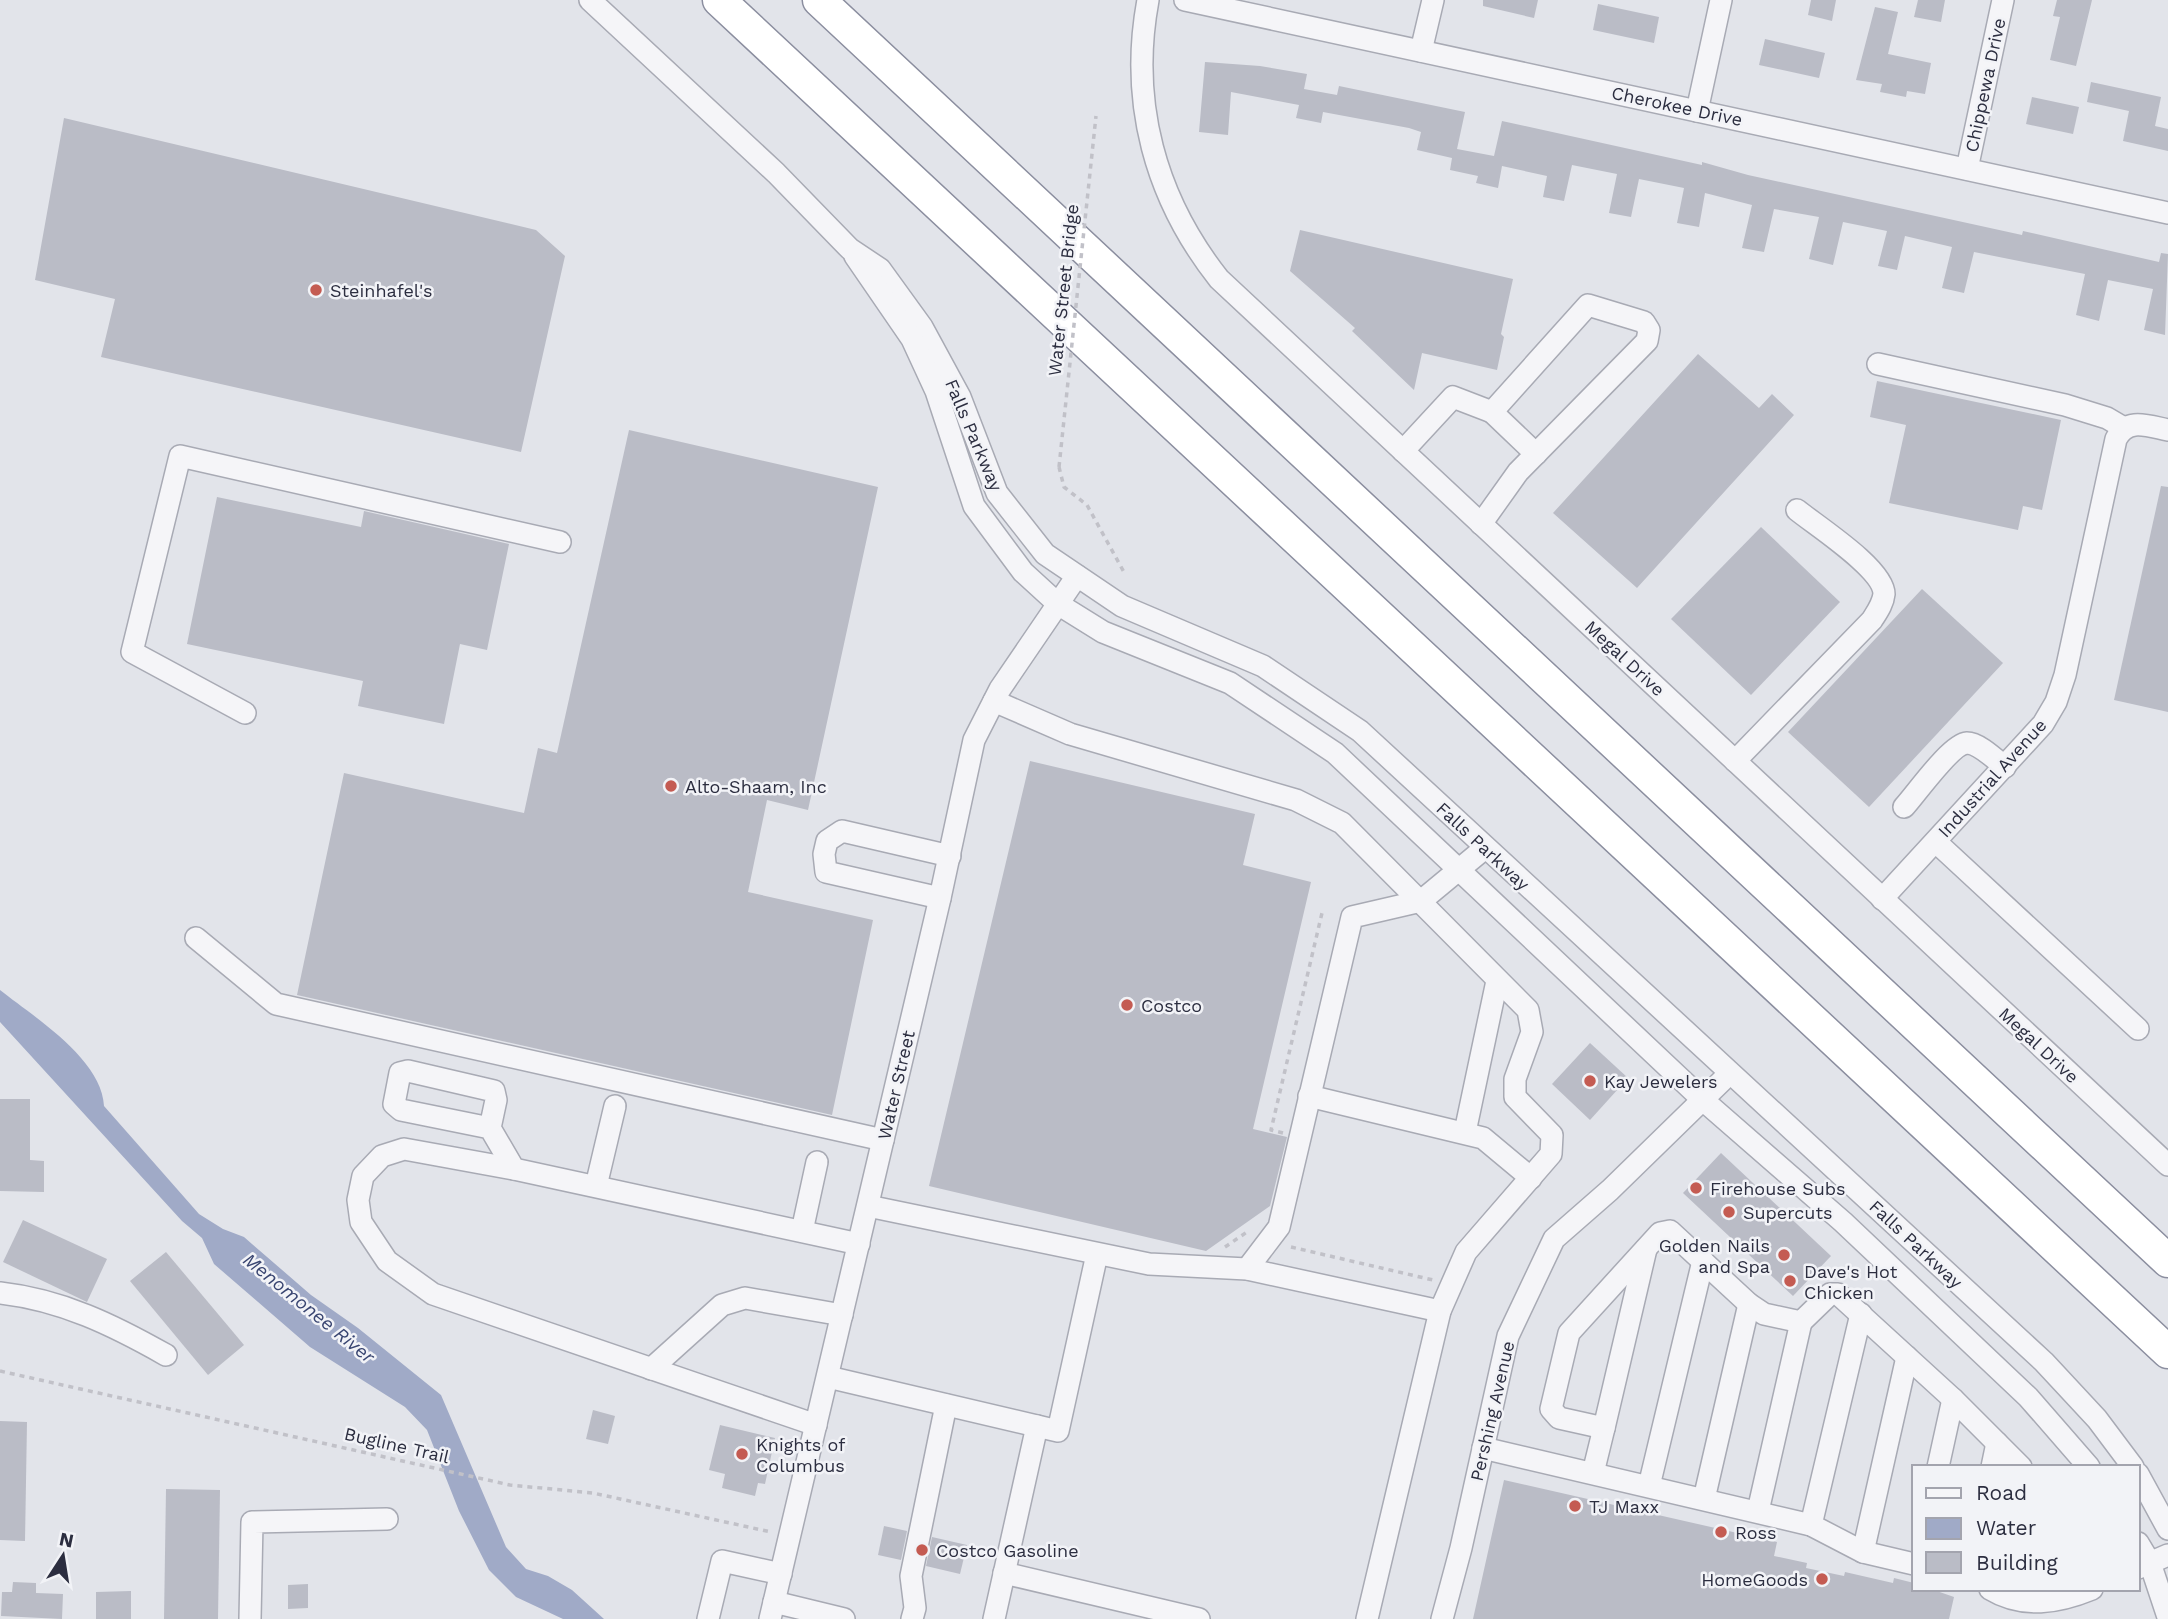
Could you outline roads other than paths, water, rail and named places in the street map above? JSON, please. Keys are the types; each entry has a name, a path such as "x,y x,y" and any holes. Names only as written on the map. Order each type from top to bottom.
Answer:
{"highway":[{"path":"719,0 2168,1352"},
{"path":"819,0 2168,1261"}],"street":[{"name":"Falls Parkway","path":"590,0 766,164 850,248 880,269 922,327 960,397 997,493 1045,554 1122,606 1263,666 1360,731 2044,1362 2098,1419 2132,1465"},
{"name":"Megal Drive","path":"1148,0 1143,30 1144,110 1156,167 1170,204 1201,257 1219,279 2168,1165"},
{"name":"Cherokee Drive","path":"1185,0 2168,212"},
{"path":"1422,51 1433,0"},
{"path":"1696,111 1721,0"},
{"name":"Chippewa Drive","path":"1967,169 2003,0"},
{"name":"Falls Parkway","path":"850,248 912,339 936,391 974,506 1023,572 1058,604 1103,632 1230,683 1335,753 1703,1100 1843,1222 2028,1397 2087,1465"},
{"path":"1481,524 1518,472 1647,341 1649,330 1644,322 1588,305 1492,412"},
{"path":"1878,365 2065,405 2107,418 2124,428 2137,423 2168,430"},
{"path":"1403,451 1453,397 1492,412 1536,454"},
{"name":"Industrial Avenue","path":"1882,899 2043,724 2061,688 2116,439 2124,428"},
{"path":"245,713 132,652 180,456 561,542"},
{"path":"1735,761 1872,620 1882,604 1884,592 1879,575 1797,510"},
{"name":"Water Street","path":"772,1611 950,856 974,740 994,701 1077,576"},
{"path":"994,701 1070,734 1296,800 1342,823 1528,1010 1532,1032 1515,1079 1515,1097 1552,1135 1551,1154 1466,1252 1440,1311 1367,1619"},
{"path":"1904,807 1954,749 1966,743 1975,745 2005,767"},
{"path":"940,898 826,872 824,854 827,841 842,831 950,856"},
{"path":"1936,842 2138,1029"},
{"path":"1247,1269 1279,1227 1352,918 1421,901 1485,848"},
{"path":"196,938 276,1004 883,1140"},
{"path":"1465,1132 1497,981"},
{"path":"490,1128 401,1110 394,1104 400,1073 408,1071 494,1091 496,1100 490,1128 514,1168"},
{"name":"Pershing Avenue","path":"1442,1619 1508,1336 1555,1239 1729,1074"},
{"path":"1309,1096 1483,1138 1531,1178"},
{"path":"596,1186 615,1106"},
{"path":"816,1425 432,1294 387,1261 361,1222 358,1200 363,1176 382,1156 404,1149 514,1168 859,1244"},
{"path":"802,1231 817,1162"},
{"path":"868,1206 1149,1264 1247,1269 1440,1311"},
{"path":"1604,1428 1559,1418 1551,1409 1569,1333 1660,1233 1670,1231 1749,1304 1764,1314 1801,1322"},
{"path":"1593,1473 1646,1249"},
{"path":"828,1377 1058,1432 1097,1254"},
{"path":"1649,1486 1703,1261"},
{"path":"0,1293 32,1297 107,1321 166,1355"},
{"path":"1758,1511 1801,1322 1830,1294 1838,1294 1861,1314 1953,1399 2019,1465"},
{"path":"651,1369 722,1305 745,1298 842,1315"},
{"path":"1704,1499 1749,1304"},
{"path":"1811,1525 1861,1314"},
{"path":"1863,1552 1907,1357"},
{"path":"1938,1465 1953,1399"},
{"path":"912,1619 915,1608 911,1576 946,1405"},
{"path":"994,1619 1037,1426"},
{"path":"1992,1465 1997,1443"},
{"path":"1483,1448 1811,1525 1863,1552 1912,1564"},
{"path":"2140,1478 2168,1529"},
{"path":"250,1619 251,1522 387,1519"},
{"path":"2140,1546 2152,1562 2168,1617"},
{"path":"708,1619 722,1561 781,1574"},
{"path":"1004,1573 1199,1619"},
{"path":"1993,1591 2020,1610 2086,1591"},
{"path":"772,1611 844,1619"}],"water":[{"name":"Menomonee River","path":"0,990 64,1040 79,1056 92,1072 104,1106 199,1214 223,1229 244,1237 311,1295 358,1328 441,1395 506,1547 526,1569 548,1576 572,1590 604,1619 563,1619 516,1597 489,1570 459,1511 427,1430 405,1407 310,1347 214,1264 202,1238 182,1221 0,1022"}],"place":[{"name":"Steinhafel's","path":"316,290"},
{"name":"Alto-Shaam, Inc","path":"671,786"},
{"name":"Costco","path":"1127,1005"},
{"name":"Kay Jewelers","path":"1590,1081"},
{"name":"Firehouse Subs","path":"1696,1188"},
{"name":"Supercuts","path":"1729,1212"},
{"name":"Golden Nails and Spa","path":"1784,1255"},
{"name":"Dave's Hot Chicken","path":"1790,1281"},
{"name":"Knights of Columbus","path":"742,1454"},
{"name":"TJ Maxx","path":"1575,1506"},
{"name":"Ross","path":"1721,1532"},
{"name":"Costco Gasoline","path":"922,1550"},
{"name":"HomeGoods","path":"1822,1579"}]}
